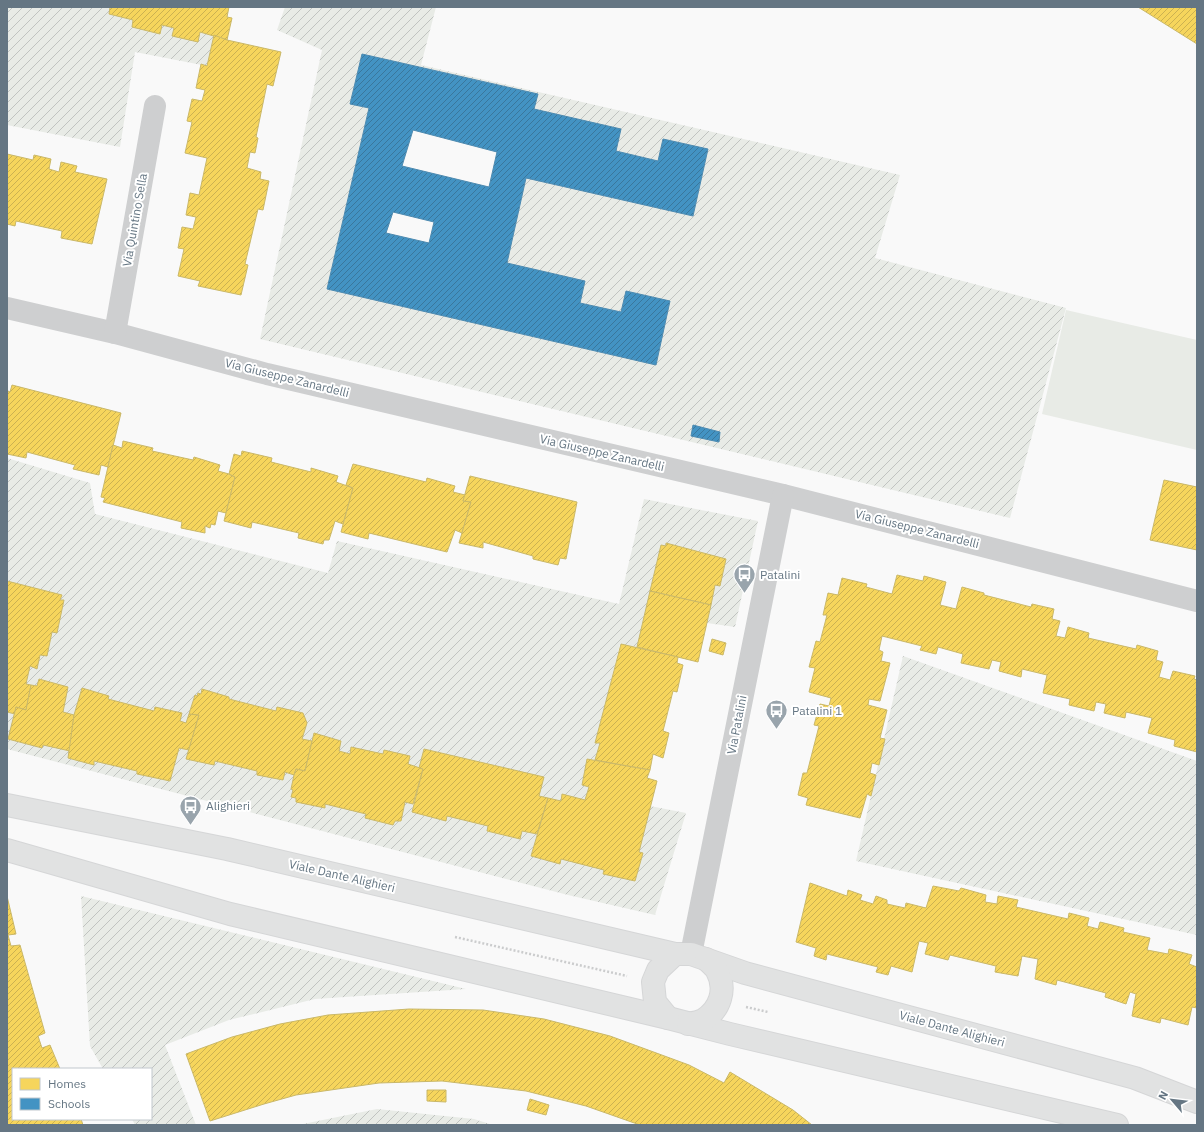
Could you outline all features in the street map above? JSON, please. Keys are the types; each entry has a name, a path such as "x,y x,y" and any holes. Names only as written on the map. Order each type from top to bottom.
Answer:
{"street":[{"name":"Via Quintino Sella","path":"114,333 155,106"},
{"name":"Via Giuseppe Zanardelli","path":"7,308 114,333 266,374 783,496 1197,601"},
{"name":"Via Patalini","path":"691,956 783,496"},
{"name":"Viale Dante Alighieri","path":"7,805 227,850 691,956 745,973 1135,1078 1197,1102"},
{"path":"7,850 230,914 1116,1125"},
{"path":"691,956 717,970 722,985 720,1000 713,1012 702,1021 678,1021 655,1002 653,982 658,970 691,956"}],"shaded area":[{"path":"7,7 110,7 109,14 133,20 132,27 160,34 162,25 174,28 172,35 198,41 200,32 214,35 207,66 135,52 120,147 7,125"},
{"path":"285,7 436,7 421,65 900,175 875,258 1066,308 1010,518 260,339 322,50 277,30","holes":["362,54 537,94 534,109 616,151 658,161 663,139 708,149 693,216 526,178 507,263 585,281 580,303 621,312 627,291 670,301 656,365 327,289 369,108 350,104"]},
{"path":"1066,310 1197,340 1197,450 1042,414"},
{"path":"7,458 90,483 95,514 328,573 337,541 619,604 644,499 758,521 735,627 707,623 715,585 720,586 726,559 666,543 666,546 661,545 637,647 620,644 596,743 600,743 595,760 587,759 582,785 589,787 585,800 562,794 561,801 539,796 544,777 424,749 419,768 408,764 410,756 385,750 383,754 351,748 350,754 339,751 340,741 314,734 312,741 302,739 307,723 303,713 278,707 276,711 229,699 229,697 202,689 201,694 198,693 197,696 195,696 186,723 180,721 181,713 155,707 154,711 108,699 109,696 82,688 74,715 63,712 68,687 40,679 37,686 26,684 30,666 37,669 40,655 47,656 52,632 57,633 64,600 60,600 61,595 7,581"},
{"path":"903,656 1197,761 1197,935 856,861"},
{"path":"7,712 15,714 9,739 42,748 43,745 70,751 69,758 94,764 94,761 137,771 137,774 170,781 179,748 189,750 187,759 213,765 215,761 257,771 257,775 283,780 285,772 294,775 291,789 325,804 366,814 365,818 393,825 395,821 401,821 405,802 413,804 412,812 446,821 447,816 488,826 487,831 519,839 522,831 537,834 531,856 560,864 561,859 604,870 603,874 635,881 642,853 639,852 650,806 686,813 655,915 568,895 7,749"},
{"path":"81,896 466,989 315,999 229,1020 165,1045 196,1125 135,1125 132,1120 152,1120 152,1068 102,1068 90,1046"},
{"path":"377,1109 474,1119 493,1125 298,1125"}],"building: Homes":[{"path":"110,7 229,7 227,17 232,18 227,40 200,32 198,42 172,36 174,28 162,25 160,34 132,27 133,20 109,14"},
{"path":"1138,7 1197,7 1197,44"},
{"path":"214,35 227,40 281,52 273,86 267,84 256,137 258,138 255,153 250,152 247,168 261,172 260,179 269,181 263,210 258,209 245,264 248,265 241,295 198,286 200,281 178,276 184,249 178,248 182,227 193,229 196,217 186,215 190,193 199,195 207,158 185,153 192,122 187,121 192,99 202,101 205,90 196,88 201,64 207,66"},
{"path":"7,154 33,160 34,155 51,159 49,169 59,172 61,162 77,166 75,172 107,179 92,244 61,238 62,231 16,221 15,226 7,224"},
{"path":"12,385 121,413 108,467 101,465 99,475 73,469 75,465 27,452 26,458 7,454 7,396"},
{"path":"123,441 153,448 152,451 193,460 194,457 220,465 218,471 235,477 226,513 218,511 215,525 211,524 210,528 205,526 205,533 181,528 182,522 103,502 105,498 101,497 113,445 122,448"},
{"path":"242,451 272,458 271,462 311,472 311,468 338,476 336,482 353,488 343,524 335,521 329,540 324,540 323,544 298,538 299,533 252,522 251,528 224,521 235,477 229,474 234,454 241,456"},
{"path":"353,464 426,482 427,478 455,486 453,492 465,495 463,501 471,502 462,533 455,530 447,552 369,533 368,539 341,532 353,488 346,485"},
{"path":"470,476 577,502 566,559 560,558 558,565 533,559 533,556 483,542 483,548 459,543 471,502 463,501"},
{"path":"1164,480 1197,487 1197,550 1150,540"},
{"path":"666,543 726,559 720,586 715,585 711,605 650,591 661,545 666,546"},
{"path":"897,575 923,581 924,576 946,582 940,605 956,609 962,587 984,593 984,595 1031,607 1032,604 1054,609 1052,619 1060,621 1056,636 1065,638 1068,627 1089,633 1088,638 1136,649 1137,645 1158,651 1156,660 1163,662 1159,677 1170,680 1173,671 1195,676 1194,679 1197,680 1197,752 1174,746 1175,740 1148,733 1152,718 1126,712 1125,718 1104,713 1106,704 1096,702 1094,711 1069,705 1070,699 1043,693 1047,675 1022,669 1021,677 999,671 1001,662 992,660 989,669 961,663 963,654 938,647 936,654 920,650 922,646 882,636 879,650 883,652 881,661 890,663 880,701 869,699 868,705 887,710 880,738 885,739 879,765 872,763 870,773 876,775 871,796 867,794 860,818 806,805 808,798 798,795 803,773 807,773 819,726 814,725 820,704 829,706 831,698 809,692 815,668 809,667 816,641 820,642 827,615 823,615 828,593 838,595 842,578 867,584 866,587 892,594"},
{"path":"7,581 62,595 60,600 64,600 57,633 52,632 47,656 40,655 37,669 30,666 26,684 31,685 26,710 16,707 15,714 7,712"},
{"path":"650,591 711,605 698,662 637,647"},
{"path":"712,639 726,643 723,655 709,651"},
{"path":"621,644 678,657 677,663 683,665 677,692 673,691 663,731 669,733 663,758 653,754 650,770 595,760 600,743 595,743"},
{"path":"39,679 68,687 63,712 74,715 70,751 43,745 42,748 8,739 16,707 26,710 31,685 37,686"},
{"path":"82,688 109,696 108,699 154,711 155,707 182,713 180,721 186,723 189,714 199,715 189,750 179,748 170,781 137,774 137,771 94,761 94,765 68,758 74,715"},
{"path":"202,689 229,697 229,699 276,711 277,707 303,713 307,723 302,739 312,741 305,771 296,769 294,775 285,772 283,780 257,775 257,771 215,761 214,765 186,759 199,715 189,714 195,695 197,696 198,693 201,694"},
{"path":"314,733 341,741 339,751 350,754 351,747 383,754 384,750 410,756 408,764 423,769 413,804 405,802 401,821 395,821 393,825 365,818 366,814 325,804 325,808 296,802 296,798 291,797 293,790 291,789 296,769 305,771"},
{"path":"424,749 544,777 539,796 548,798 537,834 522,831 520,839 487,831 488,826 447,816 446,821 412,812 423,769 419,768"},
{"path":"587,759 650,770 647,778 657,781 639,852 643,853 635,881 603,874 604,870 561,859 560,864 531,856 548,798 561,801 562,794 585,800 589,787 582,785"},
{"path":"810,883 847,896 848,890 862,895 860,900 873,904 876,896 887,900 887,904 905,908 906,903 926,908 933,886 959,891 961,888 986,895 985,902 997,904 998,896 1018,900 1016,907 1068,919 1069,913 1089,918 1087,926 1098,929 1100,922 1124,928 1123,932 1150,938 1147,950 1168,954 1169,949 1192,955 1189,964 1197,967 1197,1008 1192,1007 1188,1025 1161,1018 1160,1023 1132,1016 1136,994 1130,992 1126,1004 1105,997 1106,993 1057,980 1056,985 1035,979 1038,959 1022,956 1018,976 995,972 996,966 950,955 948,960 925,954 928,943 919,941 912,972 891,966 888,975 876,972 878,967 827,954 826,960 814,956 816,948 796,942"},
{"path":"7,896 16,934 8,935 11,946 20,945 45,1033 38,1036 42,1048 50,1045 60,1068 12,1068 12,1120 81,1120 83,1125 7,1125"},
{"path":"409,1009 483,1010 544,1019 610,1036 689,1065 724,1083 730,1072 793,1110 812,1125 640,1125 586,1106 526,1091 442,1081 379,1083 296,1095 210,1121 186,1054 232,1037 280,1024 328,1015"},
{"path":"427,1090 446,1090 446,1102 427,1101"},
{"path":"530,1099 549,1105 546,1115 527,1110"}],"building: Schools":[{"path":"362,54 538,94 534,109 621,129 616,151 658,161 663,139 708,149 693,216 526,178 507,263 585,281 580,303 621,312 626,291 670,301 656,365 327,289 369,108 350,104","holes":["413,130 497,152 489,187 402,166","393,212 434,222 429,243 386,233"]},
{"path":"693,425 720,432 719,442 691,436"}],"place":[{"name":"Patalini","path":"745,594"},
{"name":"Patalini 1","path":"777,730"},
{"name":"Alighieri","path":"190,826"}]}
